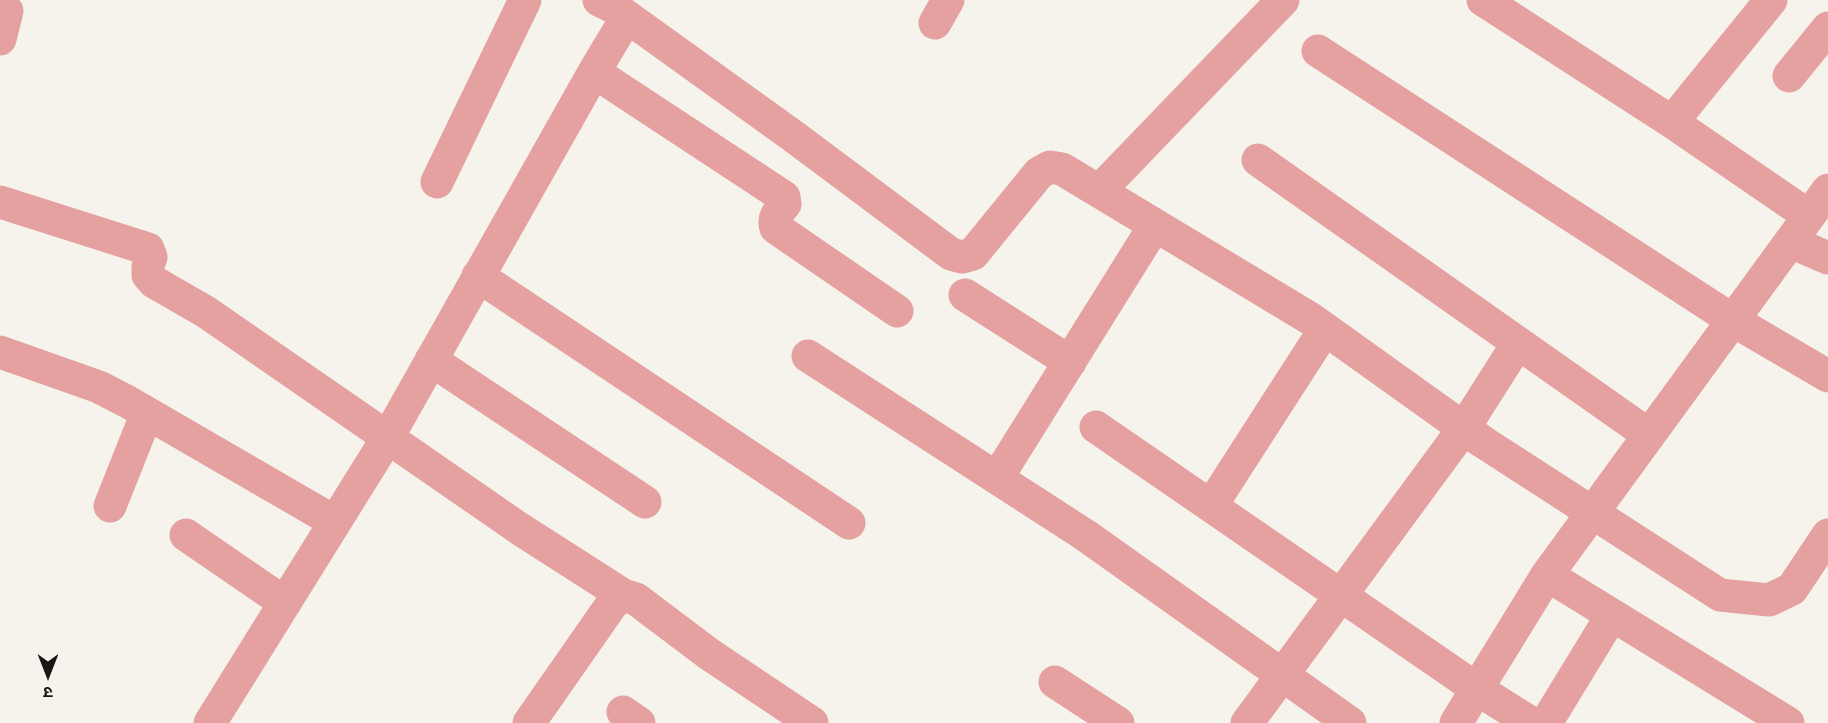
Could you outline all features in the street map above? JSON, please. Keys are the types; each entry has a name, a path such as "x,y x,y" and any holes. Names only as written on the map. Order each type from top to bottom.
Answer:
{"street":[{"path":"437,182 525,0"},
{"path":"1100,190 1283,0"},
{"path":"1483,0 1672,122 1809,216"},
{"path":"1672,122 1771,0"},
{"path":"210,723 387,437 594,72 616,6 951,254 962,257 973,254 1040,173 1050,167 1062,169 1100,190 1325,329 1464,428 1591,513 1720,595 1769,600 1792,590 1828,535"},
{"path":"1789,76 1828,28"},
{"path":"1317,51 1734,321 1828,376"},
{"path":"594,72 783,197 785,204 775,217 776,228 897,311"},
{"path":"1258,160 1649,435"},
{"path":"1456,723 1547,575 1828,190"},
{"path":"0,202 148,249 151,257 148,275 154,282 206,312 520,529 623,595 636,599 709,654 812,723"},
{"path":"997,478 1155,225"},
{"path":"1791,242 1828,258"},
{"path":"478,276 849,523"},
{"path":"965,295 1070,362"},
{"path":"1211,506 1325,329"},
{"path":"1247,723 1464,428 1518,343"},
{"path":"0,352 99,387 335,522"},
{"path":"808,356 1084,535 1350,723"},
{"path":"430,360 645,502"},
{"path":"110,506 147,413"},
{"path":"1096,427 1477,689 1531,723"},
{"path":"186,535 285,603"},
{"path":"1547,575 1788,723"},
{"path":"529,723 612,604 623,595"},
{"path":"1545,723 1612,615"},
{"path":"1055,682 1118,723"}]}
